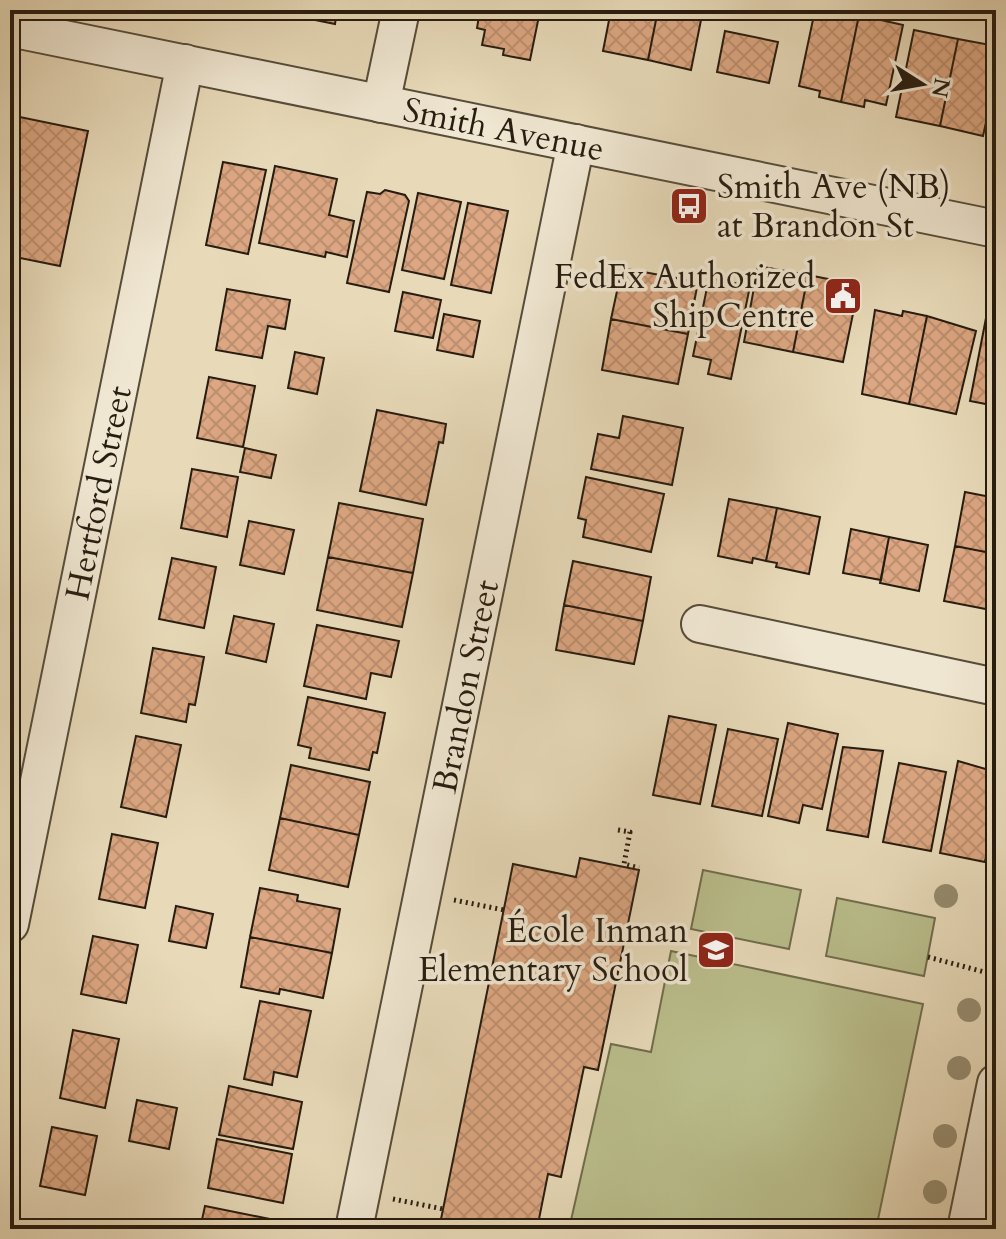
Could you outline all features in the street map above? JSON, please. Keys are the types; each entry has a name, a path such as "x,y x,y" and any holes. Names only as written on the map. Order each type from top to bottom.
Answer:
{"street":[{"path":"381,104 401,10"},
{"name":"Smith Avenue","path":"10,28 996,229"},
{"name":"Hertford Street","path":"10,924 185,63"},
{"name":"Brandon Street","path":"354,1229 576,143"},
{"path":"700,624 996,687"},
{"path":"966,1229 996,1083"}],"path":[{"path":"618,830 630,832 624,864 639,868"},
{"path":"450,899 504,910"},
{"path":"928,957 992,974"},
{"path":"362,1192 443,1209"}],"green space":[{"path":"703,870 801,890 789,949 691,929"},
{"path":"837,898 935,918 924,976 826,956"},
{"path":"671,951 923,1004 876,1229 569,1229 611,1044 651,1052"}],"building":[{"path":"266,10 337,10 335,24"},
{"path":"480,10 540,11 530,60 503,55 504,49 482,45 485,30 477,28"},
{"path":"611,10 658,10 648,60 603,51"},
{"path":"658,10 703,10 691,70 648,60"},
{"path":"815,10 859,15 841,102 819,97 820,91 799,86"},
{"path":"859,15 903,25 886,105 865,100 864,107 841,102"},
{"path":"914,30 958,39 940,126 896,117"},
{"path":"725,31 778,42 769,83 717,72"},
{"path":"958,39 996,46 996,77 983,136 940,126"},
{"path":"10,115 88,131 60,266 10,256"},
{"path":"223,162 266,170 248,254 206,245"},
{"path":"275,166 337,179 329,215 354,221 347,257 326,252 325,257 259,243"},
{"path":"385,190 405,195 409,201 389,292 347,283 367,192 380,194"},
{"path":"418,193 461,202 444,279 402,270"},
{"path":"468,203 508,211 491,293 451,285"},
{"path":"758,266 808,275 793,352 744,342"},
{"path":"622,268 698,282 688,334 611,319"},
{"path":"808,275 859,285 843,362 793,352"},
{"path":"709,278 750,286 731,379 708,374 711,360 693,356"},
{"path":"227,289 290,300 285,329 268,326 262,358 216,350"},
{"path":"403,292 441,300 433,338 395,331"},
{"path":"875,310 902,316 903,311 927,316 909,404 862,394"},
{"path":"444,314 480,321 473,357 437,350"},
{"path":"927,316 976,331 956,414 909,404"},
{"path":"986,318 996,320 996,406 970,401"},
{"path":"611,319 688,334 678,384 602,370"},
{"path":"295,352 324,358 317,394 288,388"},
{"path":"209,377 255,386 243,447 197,438"},
{"path":"377,410 446,424 443,443 439,442 426,505 360,491"},
{"path":"623,416 683,428 672,485 591,469 598,434 619,438"},
{"path":"245,448 276,455 271,478 240,472"},
{"path":"192,469 238,477 227,537 181,528"},
{"path":"586,477 664,494 651,552 583,537 586,520 578,518"},
{"path":"965,492 996,498 996,554 955,546"},
{"path":"729,499 777,508 766,561 753,558 752,563 718,556"},
{"path":"339,503 423,519 413,573 328,557"},
{"path":"777,508 820,517 809,574 776,567 777,563 766,561"},
{"path":"249,521 294,530 284,574 240,565"},
{"path":"851,529 889,537 881,580 843,573"},
{"path":"889,537 928,545 919,591 880,583"},
{"path":"955,546 996,554 996,611 944,601"},
{"path":"328,557 413,573 402,627 317,610"},
{"path":"172,558 216,567 204,628 159,619"},
{"path":"573,561 651,577 643,621 564,605"},
{"path":"564,605 643,621 634,664 556,650"},
{"path":"234,616 274,624 266,662 226,653"},
{"path":"317,625 399,641 391,677 371,673 366,699 304,686"},
{"path":"153,648 204,657 195,705 189,704 186,722 141,713"},
{"path":"308,697 385,713 377,753 373,752 369,770 309,758 311,748 298,745"},
{"path":"669,716 716,725 700,804 653,795"},
{"path":"788,723 838,734 822,809 803,805 799,823 768,816"},
{"path":"728,729 778,739 762,816 712,806"},
{"path":"136,736 181,745 166,817 121,807"},
{"path":"843,747 883,751 868,837 827,830"},
{"path":"958,761 996,772 996,806 985,862 940,853"},
{"path":"899,763 946,772 931,851 883,842"},
{"path":"291,765 370,782 359,835 280,818"},
{"path":"280,818 359,835 348,887 269,870"},
{"path":"112,834 158,843 145,908 99,899"},
{"path":"580,858 639,870 598,1070 584,1067 561,1177 548,1174 537,1229 439,1229 513,864 576,877"},
{"path":"260,888 298,895 297,901 340,909 332,953 250,937"},
{"path":"176,906 213,914 206,948 169,941"},
{"path":"93,936 138,945 126,1003 81,994"},
{"path":"250,937 332,953 323,998 280,989 279,994 241,987"},
{"path":"260,1001 311,1011 297,1077 274,1072 272,1085 244,1079"},
{"path":"73,1030 119,1039 105,1108 60,1098"},
{"path":"229,1086 302,1102 293,1149 219,1135"},
{"path":"137,1100 177,1108 169,1149 129,1141"},
{"path":"52,1127 97,1136 85,1195 40,1186"},
{"path":"217,1139 292,1154 283,1203 208,1188"},
{"path":"205,1206 275,1220 274,1229 200,1229"},
{"path":"31,1222 65,1229 30,1229"}],"place":[{"name":"Smith Ave (NB) at Brandon St","path":"689,206"},
{"name":"FedEx Authorized ShipCentre","path":"843,296"},
{"name":"École Inman Elementary School","path":"716,950"}]}
